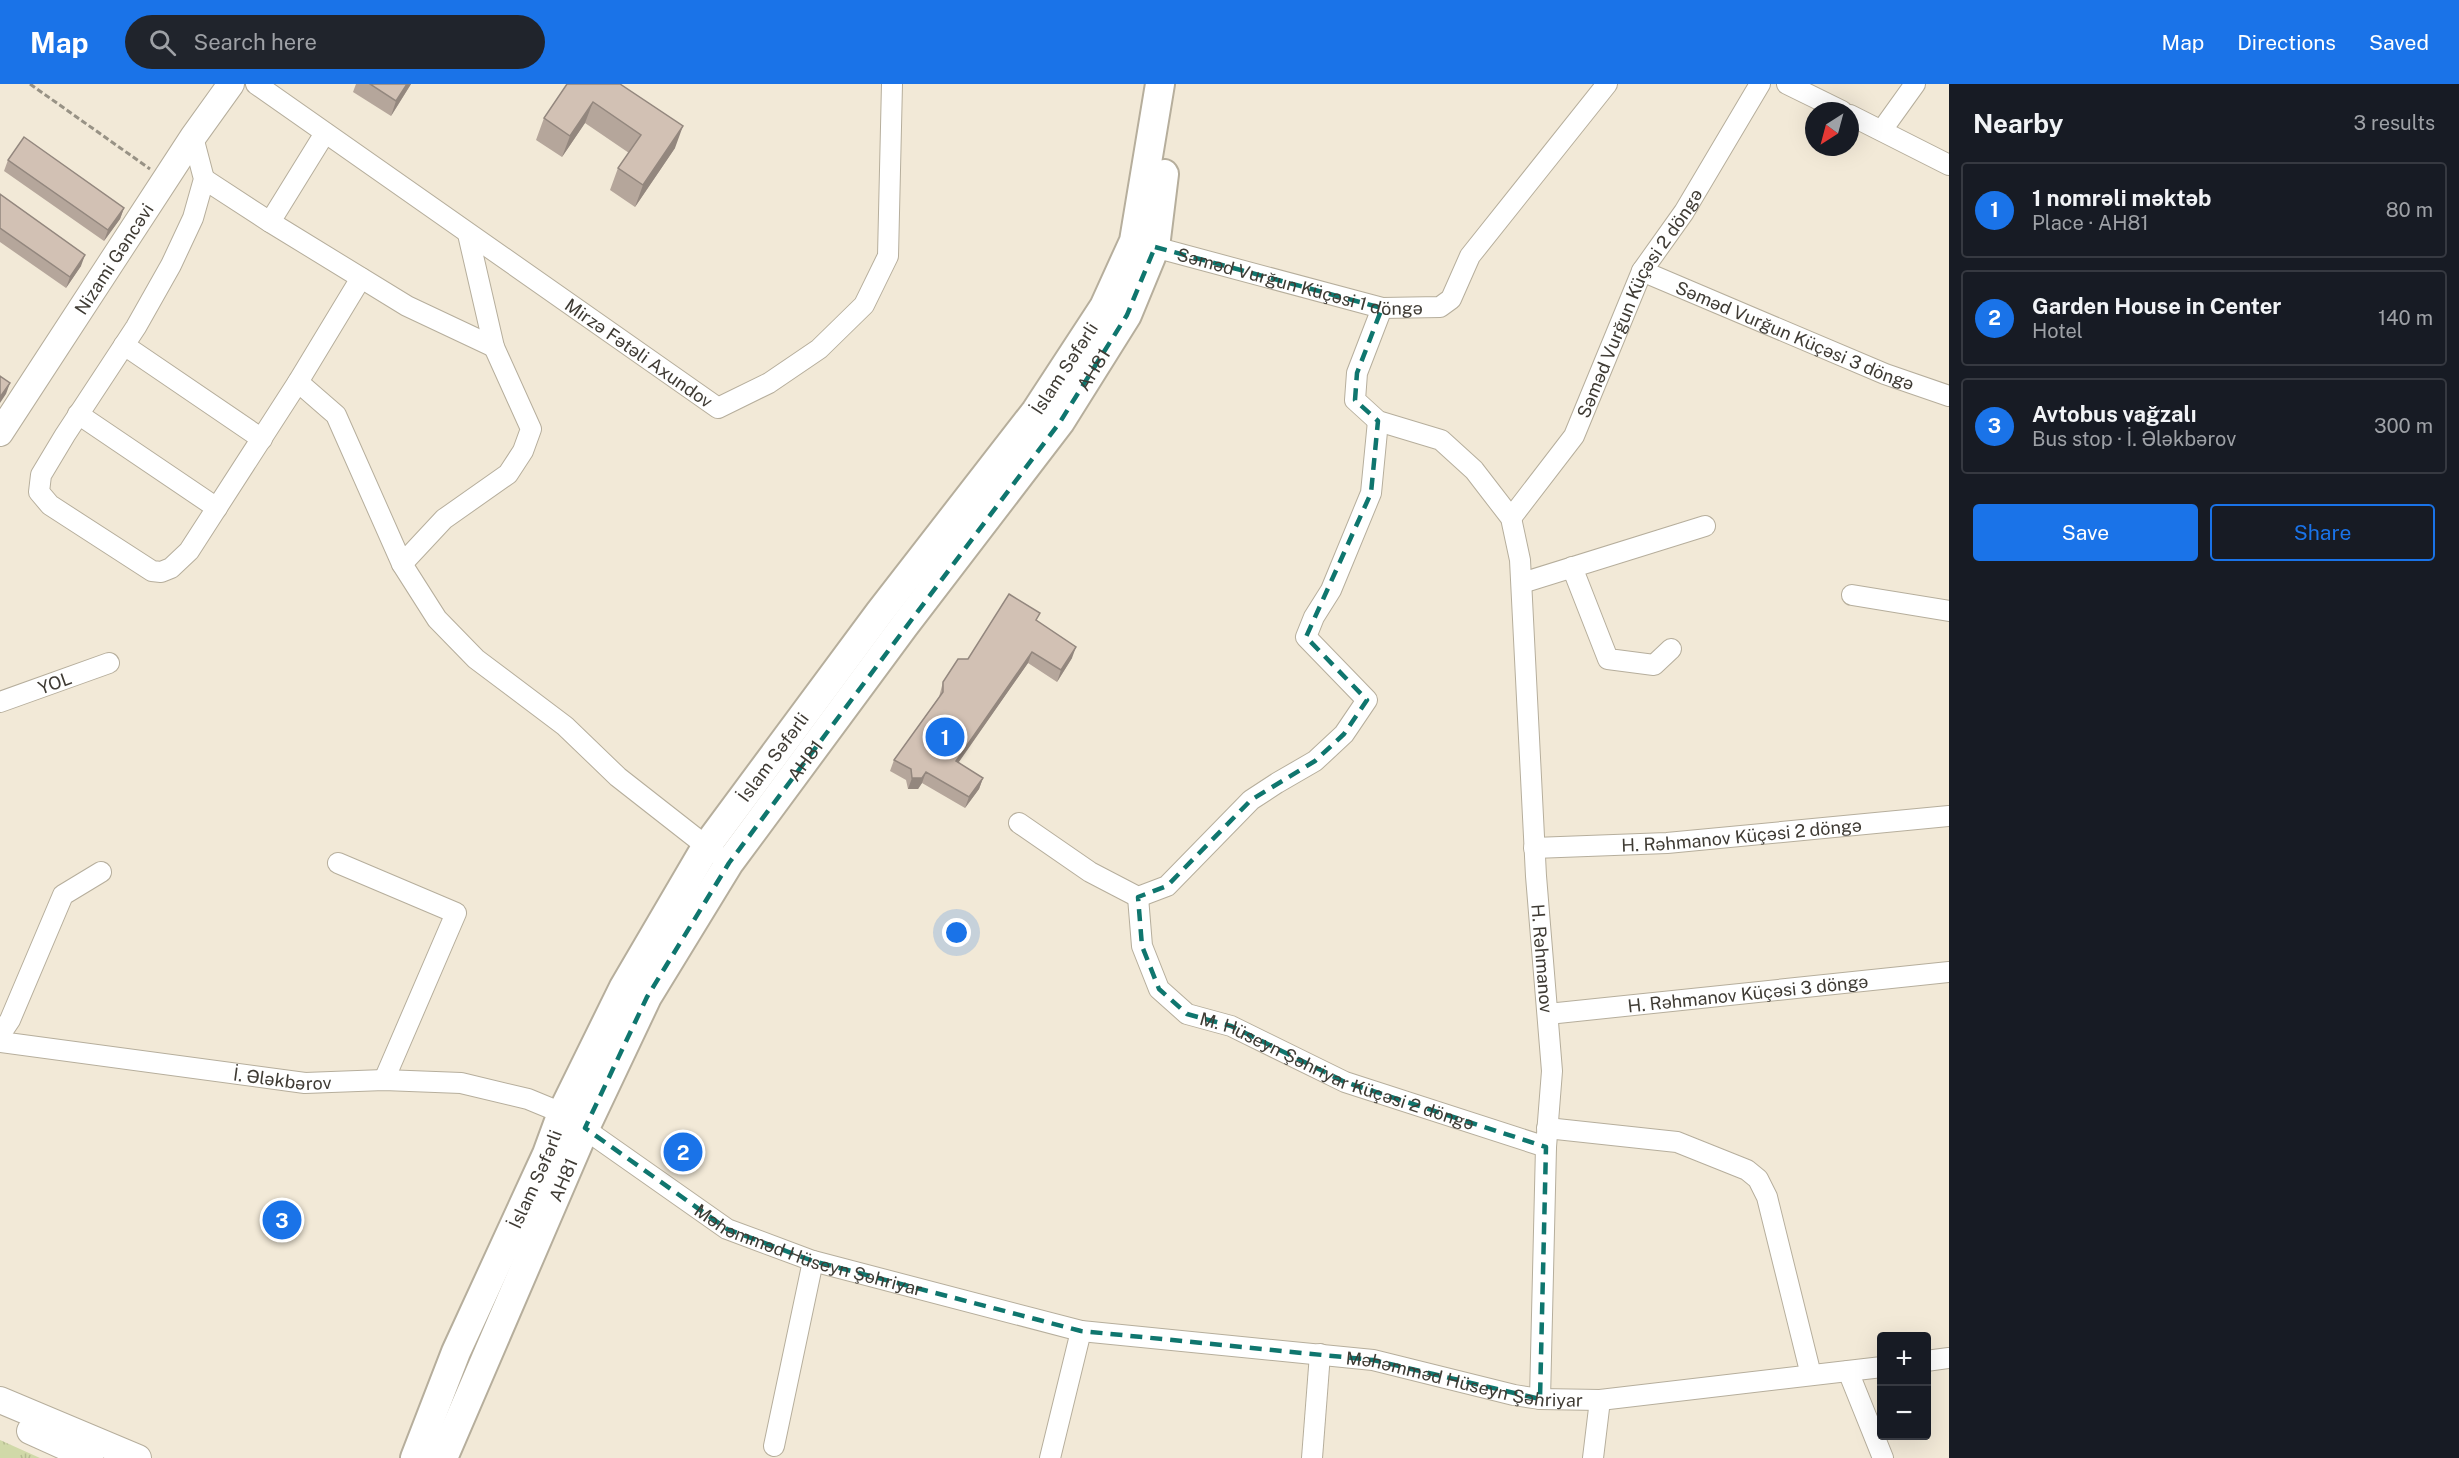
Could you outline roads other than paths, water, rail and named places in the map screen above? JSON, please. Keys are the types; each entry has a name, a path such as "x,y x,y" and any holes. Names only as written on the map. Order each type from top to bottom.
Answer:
{"highway":[{"name":"İslam Səfərli","path":"415,1458 456,1352 547,1154 573,1120 624,987 706,847 880,612 1036,411 1144,244 1160,84"},
{"name":"AH81","path":"448,1451 573,1120 729,863 904,626 1060,422 1126,315 1144,244 1177,84"},
{"path":"405,1458 429,1422"}],"main road":[{"name":"Nizami Gəncəvi","path":"0,434 193,137 231,84"},
{"path":"0,1400 138,1458"},
{"path":"0,1418 90,1458"}],"street":[{"name":"Mirzə Fətəli Axundov","path":"256,84 718,408 769,383 819,349 864,305 888,256 892,84"},
{"name":"Səməd Vurğun Küçəsi 1 döngə","path":"1144,244 1382,308 1440,307 1451,299 1470,256 1607,84"},
{"name":"Səməd Vurğun Küçəsi 2 döngə","path":"1511,518 1574,436 1642,271 1684,212 1760,84"},
{"path":"1787,84 1824,102"},
{"path":"1882,130 1915,84"},
{"path":"1859,119 1949,165"},
{"path":"270,222 325,133"},
{"path":"193,137 204,179 193,218 171,265 124,345 41,475 39,492 50,505 152,571 161,572 171,568 189,551 298,382 361,278"},
{"path":"204,179 407,306 494,347"},
{"path":"402,564 444,519 508,474 524,451 531,429 494,347 468,234"},
{"name":"Səməd Vurğun Küçəsi 3 döngə","path":"1642,271 1885,374 1949,396"},
{"path":"1382,308 1357,373 1354,400 1378,421 1440,440 1474,470 1511,518"},
{"path":"124,345 262,439"},
{"path":"298,382 336,416 402,564 437,619 476,659 565,726 618,777 729,863"},
{"path":"78,414 217,508"},
{"path":"1019,824 1090,872 1138,897 1167,886 1251,801 1315,761 1344,734 1367,700 1306,637 1314,617 1331,590 1371,494 1378,421"},
{"name":"H. Rəhmanov","path":"1511,518 1520,560 1522,583 1534,848 1552,1071 1547,1137 1540,1399"},
{"path":"1522,583 1705,526"},
{"path":"1572,567 1608,659 1654,664 1671,649"},
{"path":"1852,595 1949,611"},
{"name":"YOL","path":"0,702 109,663"},
{"name":"H. Rəhmanov Küçəsi 2 döngə","path":"1534,848 1667,843 1949,816"},
{"path":"338,863 456,913 384,1080"},
{"path":"0,1035 10,1020 63,895 101,872"},
{"name":"M. Hüseyn Şəhriyar Küçəsi 2 döngə","path":"1138,897 1142,946 1160,989 1187,1014 1231,1026 1345,1082 1547,1137 1677,1142 1747,1170 1758,1179 1767,1197 1811,1376"},
{"name":"H. Rəhmanov Küçəsi 3 döngə","path":"1548,1014 1949,972"},
{"name":"İ. Ələkbərov","path":"0,1042 305,1083 384,1080 461,1083 528,1099 573,1120"},
{"name":"Məhəmməd Hüseyn Şəhriyar","path":"573,1120 727,1229 813,1261 1081,1331 1373,1360 1514,1395 1540,1399 1600,1400 1877,1367"},
{"path":"774,1446 813,1261"},
{"path":"1050,1458 1081,1331"},
{"path":"1312,1458 1320,1354"},
{"path":"1931,1360 1949,1358"},
{"path":"1848,1371 1883,1458"},
{"path":"1593,1458 1600,1400"}],"place":[{"name":"1 nomrəli məktəb","path":"945,737"},
{"name":"Garden House in Center","path":"683,1152"},
{"name":"Avtobus vağzalı","path":"282,1220"}]}
